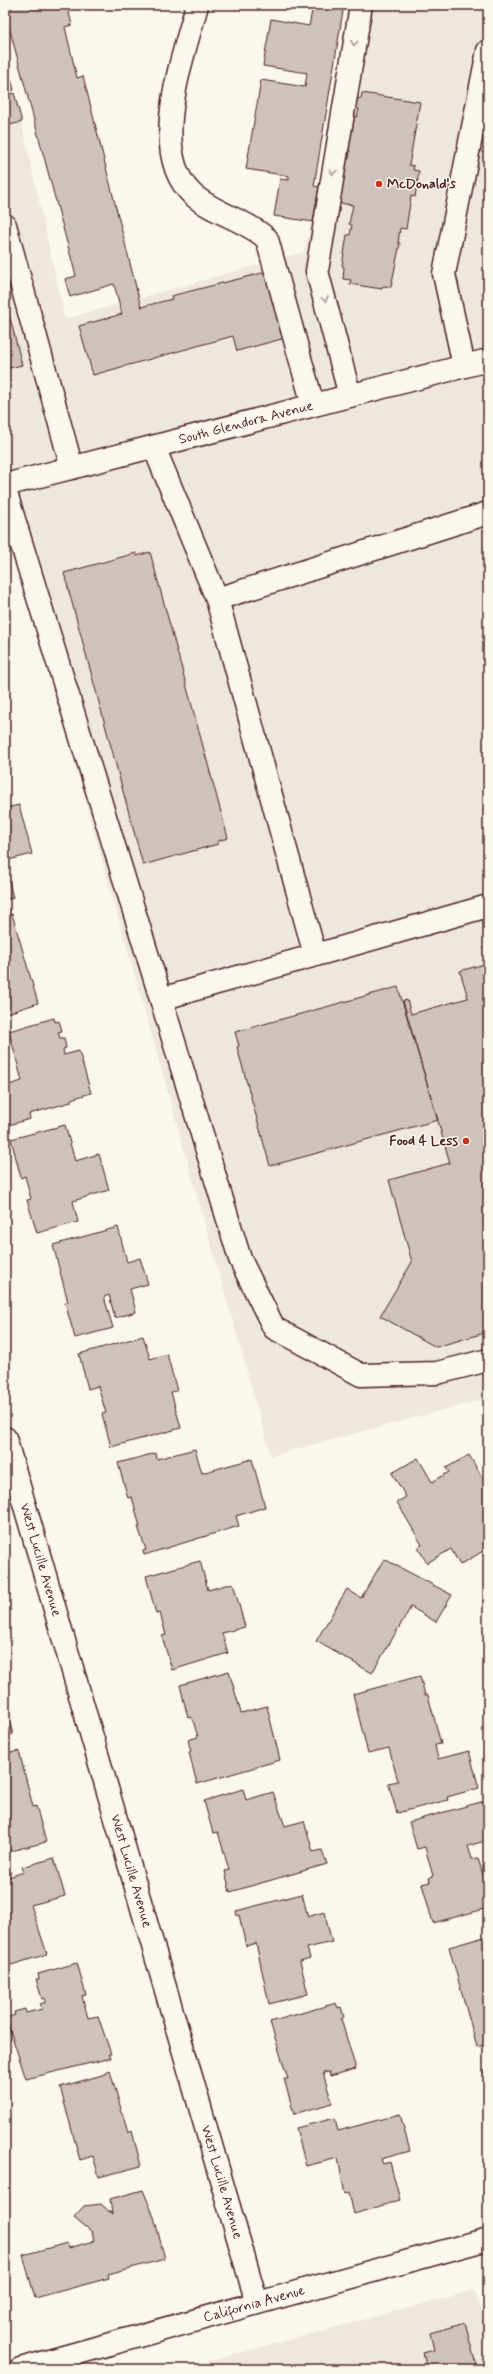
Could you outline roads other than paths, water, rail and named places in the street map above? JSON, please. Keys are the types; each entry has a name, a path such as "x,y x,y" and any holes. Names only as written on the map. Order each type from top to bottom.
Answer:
{"street":[{"path":"197,5 175,89 170,136 174,164 181,179 192,193 210,207 249,225 267,239 314,405"},
{"path":"350,396 317,272 361,5"},
{"path":"464,366 444,274 488,51"},
{"path":"5,225 72,468"},
{"name":"South Glendora Avenue","path":"5,485 488,360"},
{"path":"154,447 217,599 315,956"},
{"path":"5,490 240,1259 274,1328 361,1375 437,1373 488,1360"},
{"path":"217,599 488,513"},
{"path":"161,999 488,906"},
{"name":"West Lucille Avenue","path":"5,1438 257,2303"},
{"name":"California Avenue","path":"20,2369 488,2239"}],"place":[{"name":"McDonald's","path":"379,184"},
{"name":"Food 4 Less","path":"466,1141"}]}
